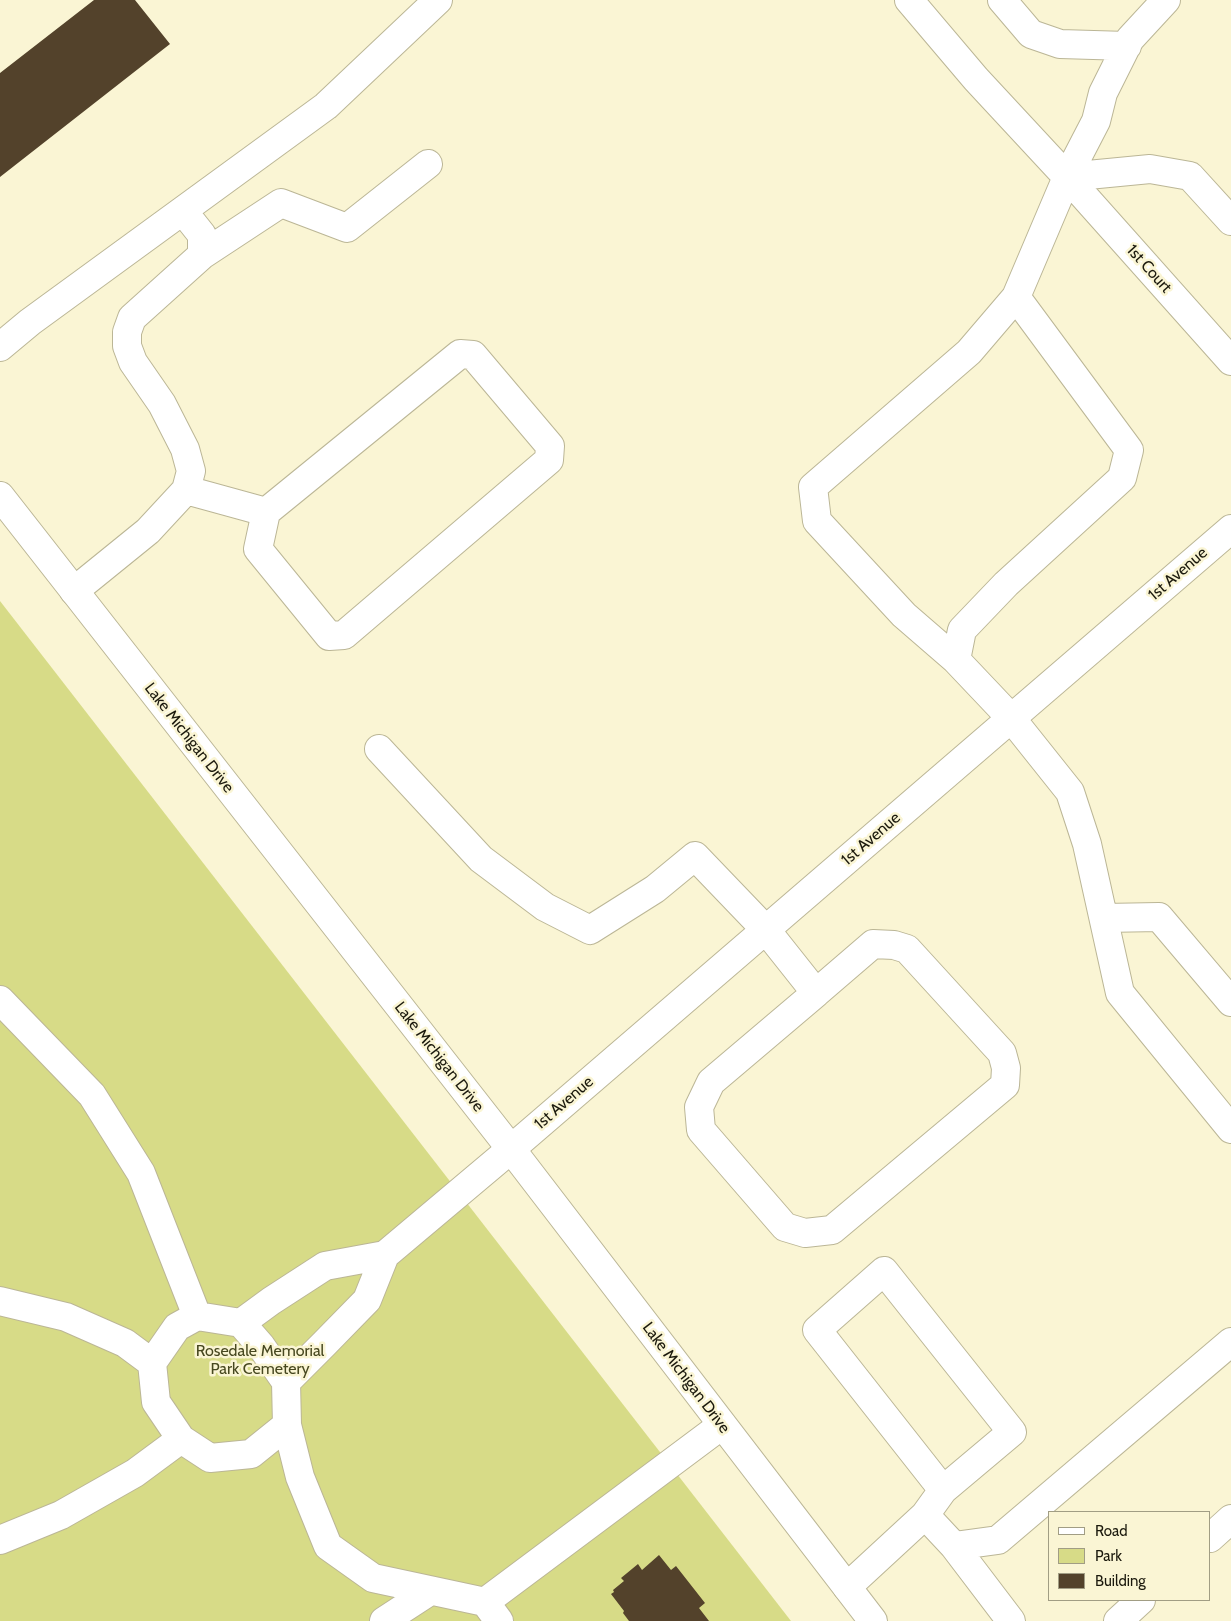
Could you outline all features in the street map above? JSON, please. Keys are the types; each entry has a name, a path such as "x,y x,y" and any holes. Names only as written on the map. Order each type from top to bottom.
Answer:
{"main road":[{"path":"0,347 30,322 326,106 438,0"},
{"name":"1st Court","path":"909,0 976,78 1231,361"},
{"path":"1002,0 1030,34 1060,44 1126,46"},
{"path":"1166,0 1130,39 1126,46 1104,93 1096,121 1067,177 1016,297 969,352 813,487 817,521 904,615 956,660 1011,718 1070,792 1087,844 1120,993 1231,1129"},
{"path":"74,591 148,531 186,490 191,471 185,448 162,404 133,362 127,346 127,332 132,318 202,255 281,203 347,228 428,164"},
{"path":"1067,177 1150,169 1190,176 1231,221"},
{"path":"183,211 202,235 202,255"},
{"path":"956,660 962,630 1006,584 1122,478 1129,450 1016,297"},
{"path":"460,354 473,355 550,446 550,460 344,635 329,636 258,549 266,512 460,354"},
{"path":"186,490 266,512"},
{"name":"Lake Michigan Drive","path":"0,496 512,1149 873,1621"},
{"name":"1st Avenue","path":"386,1255 512,1149 1231,528"},
{"path":"379,749 481,859 545,907 590,930 655,889 695,856 766,930 816,993"},
{"path":"1104,918 1159,917 1231,1002"},
{"path":"873,944 894,945 908,949 1002,1053 1006,1068 1005,1085 832,1230 805,1233 785,1228 701,1130 699,1107 711,1082 816,993 873,944"},
{"path":"0,1000 97,1102 141,1173 197,1316"},
{"path":"241,1323 325,1266 386,1255"},
{"path":"286,1382 367,1300 386,1255"},
{"path":"848,1587 926,1515 943,1490 1012,1432 884,1271 817,1330 943,1490"},
{"path":"0,1301 66,1317 126,1343 152,1363"},
{"path":"287,1425 251,1454 210,1458 181,1439 156,1402 152,1363 177,1327 197,1316 241,1323 261,1346 286,1382 287,1425 300,1477 328,1546 373,1578 430,1591 492,1612 722,1425"},
{"path":"954,1546 998,1540 1231,1342"},
{"path":"0,1540 61,1515 135,1473 181,1439"},
{"path":"926,1515 954,1546 1011,1621"},
{"path":"1211,1537 1231,1519"},
{"path":"384,1621 430,1591"},
{"path":"1118,1621 1140,1601"}],"green space":[{"name":"Rosedale Memorial Park Cemetery","path":"0,601 791,1621 0,1621"}],"building":[{"path":"94,0 135,0 170,44 0,177 0,73"},
{"path":"659,1555 671,1570 676,1566 705,1603 699,1608 709,1621 629,1621 611,1594 624,1581 621,1578 638,1564 642,1570"}]}
